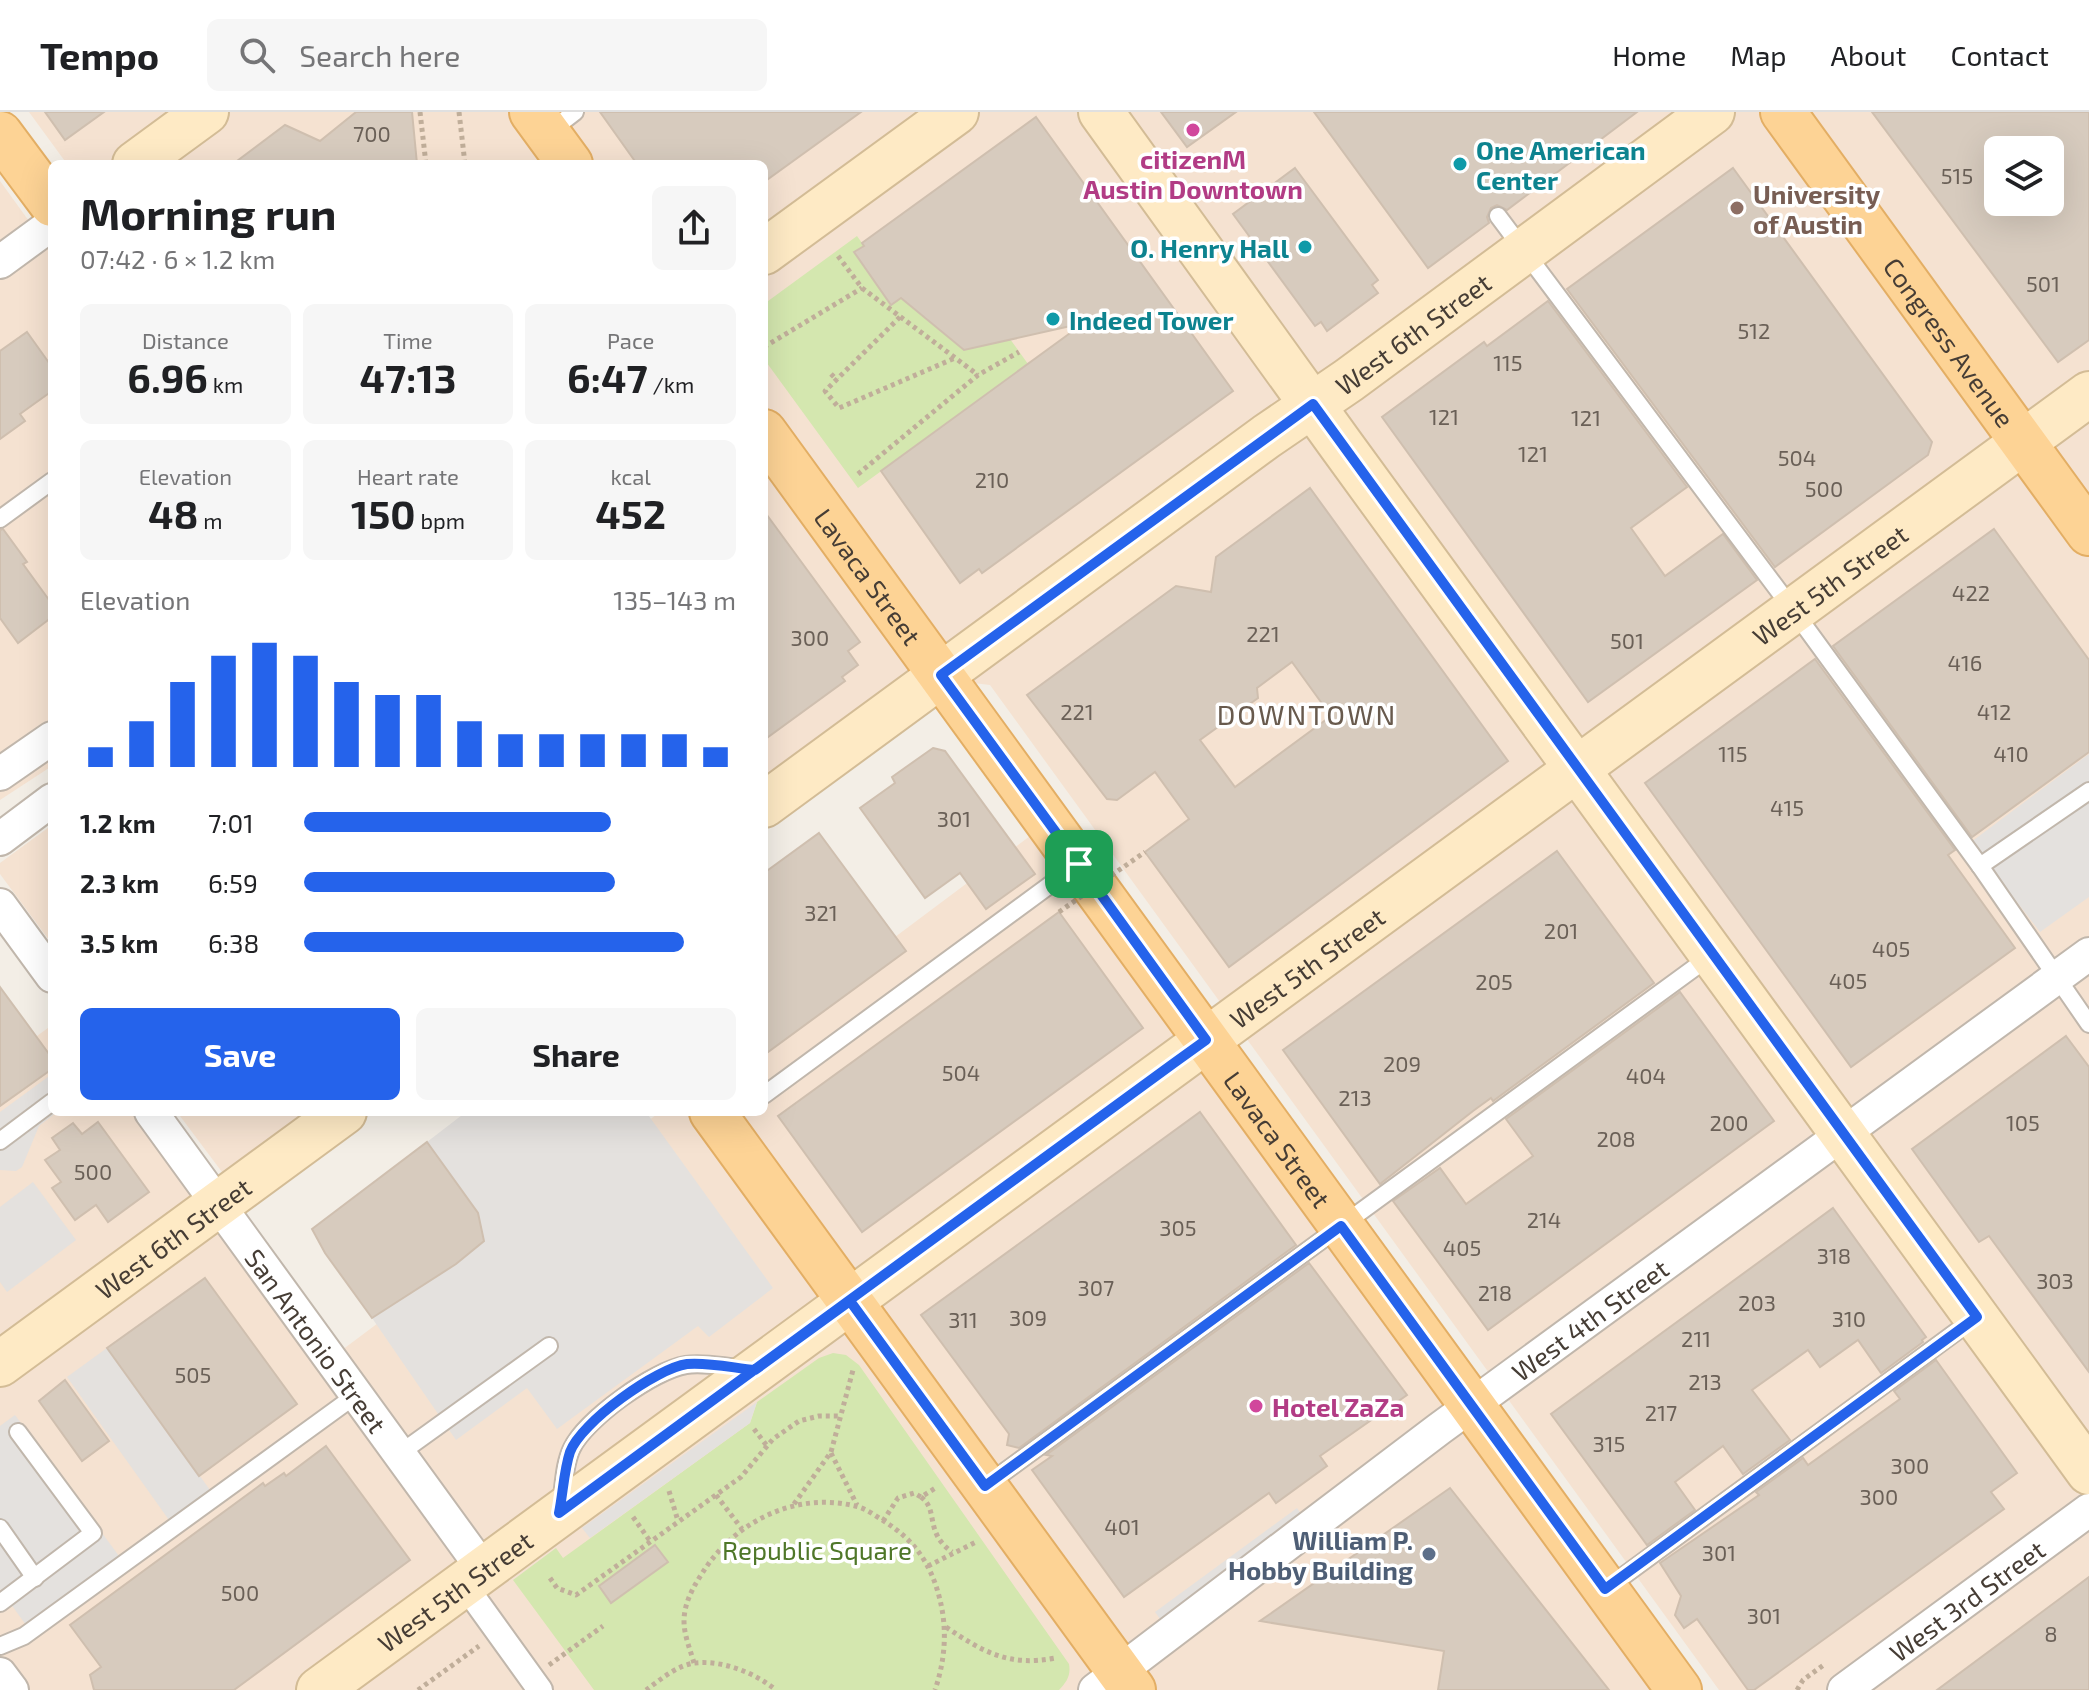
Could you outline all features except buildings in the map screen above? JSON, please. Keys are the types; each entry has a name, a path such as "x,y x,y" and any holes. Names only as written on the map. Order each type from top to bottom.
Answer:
{"main road":[{"path":"140,160 206,112"},
{"path":"768,249 956,112"},
{"path":"1101,112 2089,1472"},
{"name":"West 6th Street","path":"768,802 1349,380 1511,233 1712,112"},
{"name":"Congress Avenue","path":"1783,112 2089,533"},
{"path":"0,134 48,199"},
{"name":"West 5th Street","path":"319,1690 2089,394"},
{"name":"Lavaca Street","path":"768,437 1679,1690"},
{"name":"West 6th Street","path":"0,1364 339,1116"},
{"path":"722,1119 985,1486 1116,1683"}],"street":[{"path":"0,262 48,227"},
{"path":"0,774 48,741"},
{"path":"0,839 48,803"},
{"path":"0,905 48,971"},
{"name":"West 4th Street","path":"1116,1683 1472,1405 2089,954"},
{"name":"San Antonio Street","path":"154,1116 399,1454 473,1576"},
{"name":"West 3rd Street","path":"1844,1690 2089,1510"},
{"path":"473,1576 536,1684"},
{"path":"0,1674 12,1690"}],"lane":[{"path":"1511,233 1793,610 1980,866 2089,1024"},
{"path":"0,519 48,484"},
{"path":"1980,866 2089,791"},
{"path":"768,1092 1079,864"},
{"path":"985,1486 1713,954"},
{"path":"0,1141 48,1105"},
{"path":"1605,1589 1977,1317"},
{"path":"399,1454 549,1346"},
{"path":"0,1646 24,1636 356,1395"},
{"path":"0,1603 93,1533 18,1432"},
{"path":"0,1528 35,1578"}],"path":[{"path":"420,112 426,160"},
{"path":"459,112 465,160"},
{"path":"838,256 862,288 978,375"},
{"path":"768,345 862,288"},
{"path":"900,317 825,391 839,408 955,358"},
{"path":"858,474 978,375 1019,352"},
{"path":"831,374 837,380"},
{"path":"1059,912 1145,852"},
{"path":"794,1504 831,1452 853,1370"},
{"path":"550,1578 557,1588 576,1595 741,1477 767,1446 799,1421 819,1416 839,1416"},
{"path":"754,1429 767,1446"},
{"path":"831,1452 857,1506"},
{"path":"921,1497 937,1487"},
{"path":"669,1491 678,1521"},
{"path":"883,1521 898,1498 914,1493 927,1501 935,1535 952,1552"},
{"path":"716,1495 742,1529"},
{"path":"694,1663 684,1621 686,1595 715,1554 742,1529 765,1515 794,1504 857,1506 914,1544 928,1566 943,1608 946,1627 942,1670 935,1690"},
{"path":"633,1517 650,1541"},
{"path":"928,1566 976,1542"},
{"path":"536,1684 603,1626"},
{"path":"946,1627 981,1650 1003,1658 1031,1663 1055,1658"},
{"path":"418,1690 481,1645 473,1634"},
{"path":"646,1690 674,1670 694,1663 739,1669 776,1690"}],"shaded area":[{"path":"29,112 2089,112 2089,1690 1719,1690 990,685 915,676 768,784 768,160 64,160"},
{"path":"0,181 48,247 48,769 0,800"},
{"path":"2089,754 2089,897 2040,932 1971,842"},
{"path":"1054,818 1689,1690 0,1690 0,1063 48,1028 48,1116 142,1116 326,1362 655,1116 768,1116 768,1032"},
{"path":"48,828 48,939 0,874 0,863"},
{"path":"48,1077 48,1116 52,1116 39,1126 22,1167 16,1171 0,1170 0,1112"},
{"path":"180,1116 316,1116 228,1180"},
{"path":"461,1116 649,1116 773,1288 709,1337 698,1326 557,1429 527,1388 456,1440 372,1318 456,1264 484,1241 478,1213 427,1142"},
{"path":"33,1182 76,1240 7,1292 0,1282 0,1207"},
{"path":"107,1348 210,1490 169,1520 67,1377"},
{"path":"757,1402 750,1423 590,1538 582,1528"},
{"path":"15,1415 119,1556 26,1625 0,1589 0,1426"},
{"path":"1297,1508 1302,1515 1160,1619 1155,1612"}],"green space":[{"path":"857,236 901,298 964,349 1010,339 1028,364 858,488 768,364 768,301"},
{"name":"Republic Square","path":"833,1353 846,1355 859,1365 1069,1664 1069,1675 1064,1684 1059,1690 594,1690 513,1580 556,1548 563,1558 750,1423 757,1402 819,1358"}],"place":[{"name":"citizenM Austin Downtown","path":"1193,130"},
{"name":"One American Center","path":"1460,164"},
{"name":"University of Austin","path":"1737,208"},
{"name":"O. Henry Hall","path":"1305,247"},
{"name":"Indeed Tower","path":"1053,319"},
{"name":"Hotel ZaZa","path":"1256,1406"},
{"name":"William P. Hobby Building","path":"1429,1554"}],"district":[{"name":"DOWNTOWN","path":"1307,714"}],"route":[{"path":"1079,864 941,675 1313,404 1977,1317 1605,1589 1341,1226 985,1486 850,1301 755,1370 689,1364 674,1367 657,1374 593,1420 570,1452 559,1513 755,1370 810,1329 1206,1040 1079,864"}]}
